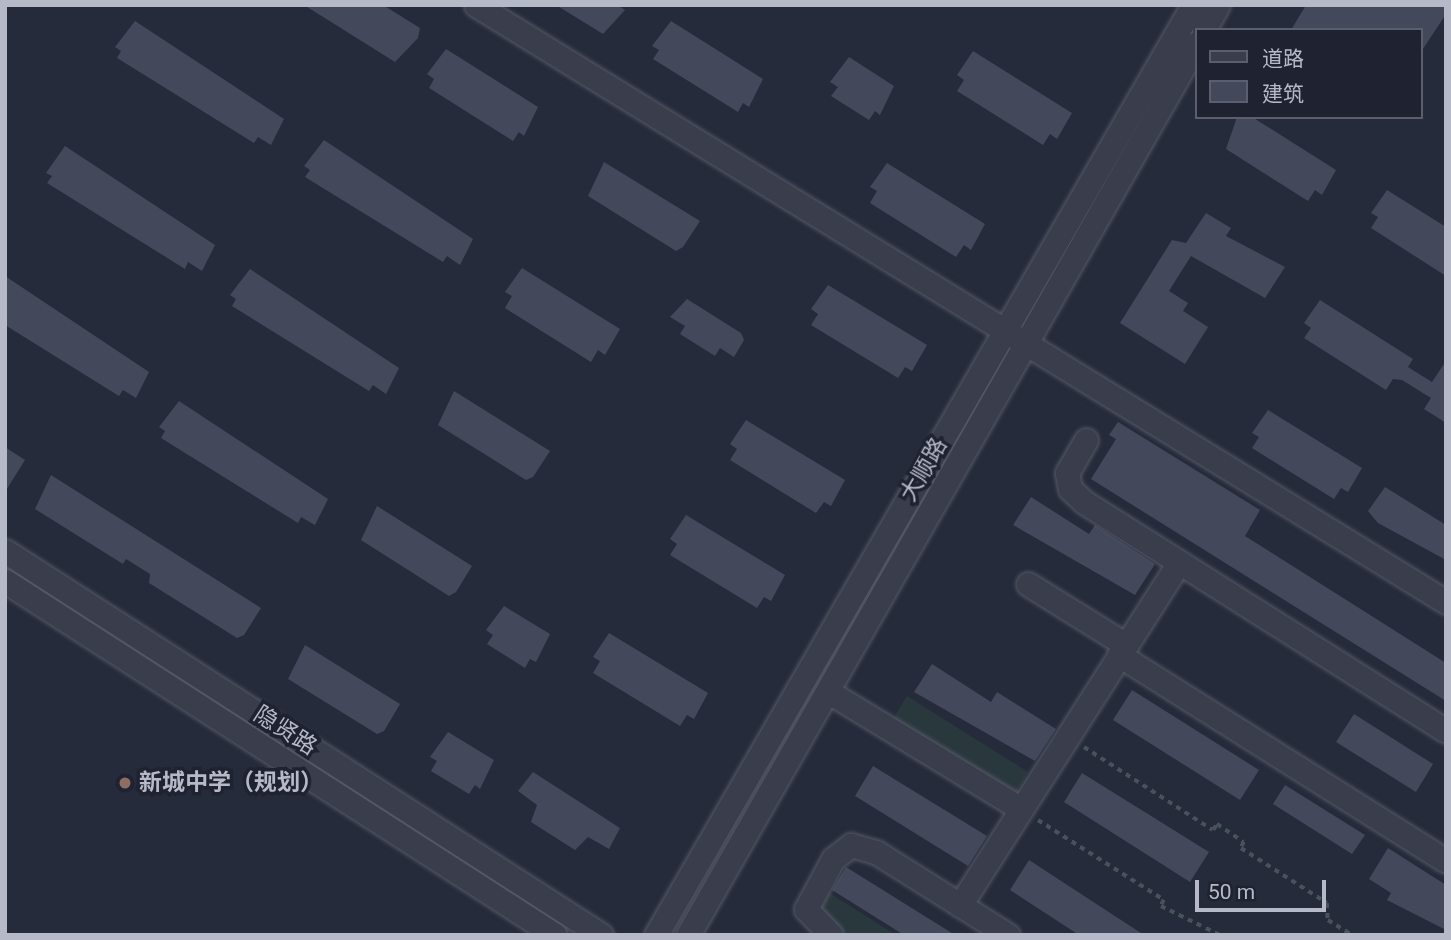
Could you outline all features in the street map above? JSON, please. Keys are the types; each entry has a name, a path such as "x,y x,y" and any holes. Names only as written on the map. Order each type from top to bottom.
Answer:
{"street":[{"path":"476,5 1029,341 1446,602"},
{"name":"大顺路","path":"656,935 1193,5"},
{"path":"1206,28 1218,5"},
{"name":"大顺路","path":"688,935 1196,45"},
{"path":"1086,440 1067,473 1070,489 1179,562 1446,732"},
{"name":"隐贤路","path":"5,551 600,935"},
{"path":"960,905 1179,562"},
{"name":"隐贤路","path":"5,581 555,935"},
{"path":"1028,584 1123,650 1446,861"},
{"path":"837,696 1021,809"},
{"path":"831,935 807,917 806,909 833,859 851,845 876,852 1008,935"}],"path":[{"path":"1068,737 1213,830 1217,824 1244,842 1241,848 1327,903 1328,920 1352,935"},
{"path":"1021,809 1164,900 1161,906 1220,935"}],"shaded area":[{"path":"907,696 1028,772 1012,798 891,722"},
{"path":"828,892 896,935 850,935 814,912"}],"building":[{"path":"304,5 383,5 420,28 418,38 395,62"},
{"path":"556,5 617,5 625,10 603,34"},
{"path":"1306,5 1446,5 1446,14 1423,49 1423,28 1292,28"},
{"path":"135,21 284,119 271,145 258,137 254,143 117,58 121,51 115,47"},
{"path":"671,21 763,79 749,107 743,103 738,112 653,59 659,50 652,46"},
{"path":"446,49 538,107 524,136 519,132 513,141 429,88 434,79 427,74"},
{"path":"973,51 1072,113 1057,139 1050,134 1043,145 957,91 964,80 957,75"},
{"path":"849,57 894,86 880,115 875,111 869,120 831,96 838,87 830,82"},
{"path":"1236,119 1255,119 1336,170 1322,195 1315,190 1308,201 1226,149"},
{"path":"324,140 473,239 460,265 447,256 443,262 305,177 310,170 304,166"},
{"path":"65,146 215,245 202,271 188,262 185,269 47,183 52,176 46,173"},
{"path":"604,162 700,221 683,247 676,251 588,196"},
{"path":"887,163 985,224 971,250 964,245 956,257 870,203 877,191 870,187"},
{"path":"1387,190 1446,227 1446,276 1371,228 1378,217 1371,213"},
{"path":"1206,213 1231,228 1226,236 1285,267 1265,298 1191,256 1169,291 1188,303 1183,311 1208,327 1185,364 1120,323 1172,240 1186,243"},
{"path":"522,268 620,329 605,355 598,350 591,362 505,308 512,296 505,292"},
{"path":"250,269 399,368 386,394 373,385 369,391 232,306 236,299 230,295"},
{"path":"5,276 149,372 136,398 123,390 119,396 5,325"},
{"path":"828,285 927,345 912,371 905,367 898,378 811,325 818,314 811,309"},
{"path":"687,299 741,333 744,340 734,357 720,348 715,356 680,334 685,326 670,317"},
{"path":"1320,300 1413,359 1408,367 1432,382 1446,361 1446,423 1424,409 1431,398 1402,380 1393,379 1386,390 1304,338 1311,328 1304,323"},
{"path":"454,391 550,451 533,477 526,480 438,425"},
{"path":"179,401 328,499 315,525 301,517 298,523 161,438 165,431 159,427"},
{"path":"1268,410 1362,468 1348,492 1341,488 1334,499 1252,448 1259,437 1252,433"},
{"path":"746,420 845,480 831,506 824,502 816,513 730,460 737,449 730,444"},
{"path":"1118,422 1260,510 1245,536 1446,663 1446,701 1091,479 1116,439 1109,435"},
{"path":"5,447 25,460 5,492"},
{"path":"51,475 261,608 244,635 237,638 149,583 150,574 126,559 123,564 35,509"},
{"path":"1385,487 1446,525 1446,560 1378,523 1368,511"},
{"path":"1031,497 1089,534 1095,525 1155,564 1135,595 1013,525"},
{"path":"377,506 472,566 456,592 449,596 361,540"},
{"path":"686,515 785,575 771,601 764,597 757,608 670,555 677,544 670,539"},
{"path":"504,606 550,634 536,662 530,659 525,668 487,644 493,635 486,630"},
{"path":"609,633 708,693 694,719 687,715 680,726 593,673 600,661 593,657"},
{"path":"305,645 400,704 384,731 377,734 288,679"},
{"path":"932,664 991,702 997,692 1056,729 1035,761 914,692"},
{"path":"1132,690 1259,770 1240,800 1113,720"},
{"path":"1354,714 1433,764 1416,792 1336,742"},
{"path":"448,732 494,760 480,789 475,785 469,794 431,771 437,761 430,757"},
{"path":"873,766 987,836 968,866 855,796"},
{"path":"533,772 620,828 609,849 588,837 575,850 531,822 537,805 518,791"},
{"path":"1082,773 1209,852 1190,882 1064,802"},
{"path":"1285,785 1365,835 1352,854 1273,804"},
{"path":"1388,848 1446,885 1446,930 1387,900 1391,893 1369,879"},
{"path":"1029,860 1144,935 1079,935 1010,890"},
{"path":"846,867 955,935 904,935 832,890"}],"place":[{"name":"新城中学（规划）","path":"125,783"}]}
